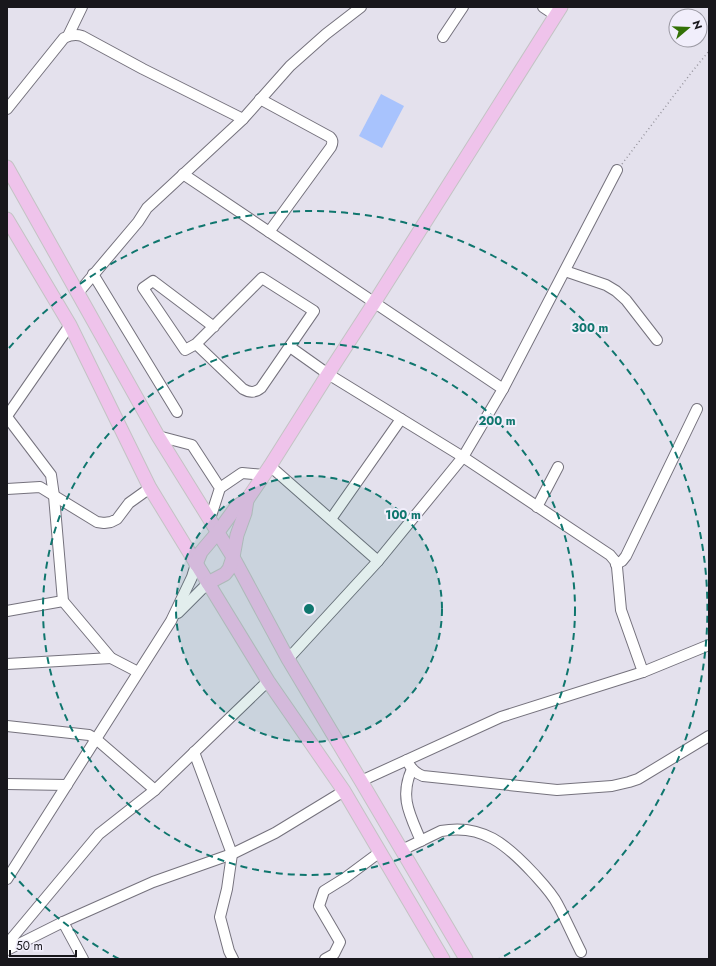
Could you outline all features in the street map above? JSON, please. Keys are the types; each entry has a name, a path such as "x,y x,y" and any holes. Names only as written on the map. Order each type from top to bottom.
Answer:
{"main road":[{"path":"196,564 202,552 237,506 247,500 267,470 558,11"},
{"path":"7,167 158,436 233,557 288,659 466,959"},
{"path":"7,218 70,325 150,488 268,681 344,791 443,959"},
{"path":"208,584 225,574 229,569 237,535 246,513 247,500"}],"street":[{"path":"68,36 82,7"},
{"path":"78,293 138,222 147,208 243,119 290,66 326,34 361,7"},
{"path":"443,37 463,7"},
{"path":"543,7 558,11"},
{"path":"7,109 64,38 78,35 243,119"},
{"path":"260,99 330,137 332,140 331,147 269,232"},
{"path":"288,659 378,561 463,457 503,389 617,170"},
{"path":"183,174 503,389"},
{"path":"565,271 606,285 616,291 626,300 657,340"},
{"path":"93,274 177,412"},
{"path":"196,344 243,389 250,392 258,390 261,388 314,311 262,278 214,327 196,344 185,350 143,288 153,281 214,327"},
{"path":"70,325 7,417 51,475 63,601 111,658 138,672"},
{"path":"290,347 328,374 463,457 610,555 615,561 617,567 621,610 643,672"},
{"path":"616,564 622,561 626,556 697,409"},
{"path":"331,519 401,419"},
{"path":"158,436 192,445 220,488"},
{"path":"537,507 558,467"},
{"path":"210,519 220,488 242,473 267,470 331,519 378,561"},
{"path":"7,489 40,487 97,522 104,523 118,520 129,503 150,488"},
{"path":"7,879 10,868 67,785 171,620 190,583 196,564"},
{"path":"171,620 208,584"},
{"path":"7,611 63,601"},
{"path":"361,781 409,764 501,717 643,672 709,645"},
{"path":"7,664 111,658"},
{"path":"7,944 99,834 155,790 268,681"},
{"path":"7,726 89,735 96,739 155,790"},
{"path":"409,764 415,772 423,776 556,790 612,786 621,785 638,779 709,736"},
{"path":"194,752 232,854 227,889 220,917 229,951 233,959"},
{"path":"409,764 406,796 409,811 420,841"},
{"path":"7,784 67,785"},
{"path":"7,950 62,922 153,882 232,854 275,833 344,791"},
{"path":"402,850 441,831 455,829 480,832 504,845 530,869 550,892 558,904 581,952"},
{"path":"325,959 334,954 340,942 319,906 324,892 380,852"},
{"path":"62,922 82,959"}],"path":[{"path":"617,170 690,73 709,51"}],"building":[{"path":"381,94 404,106 382,148 359,136"}]}
